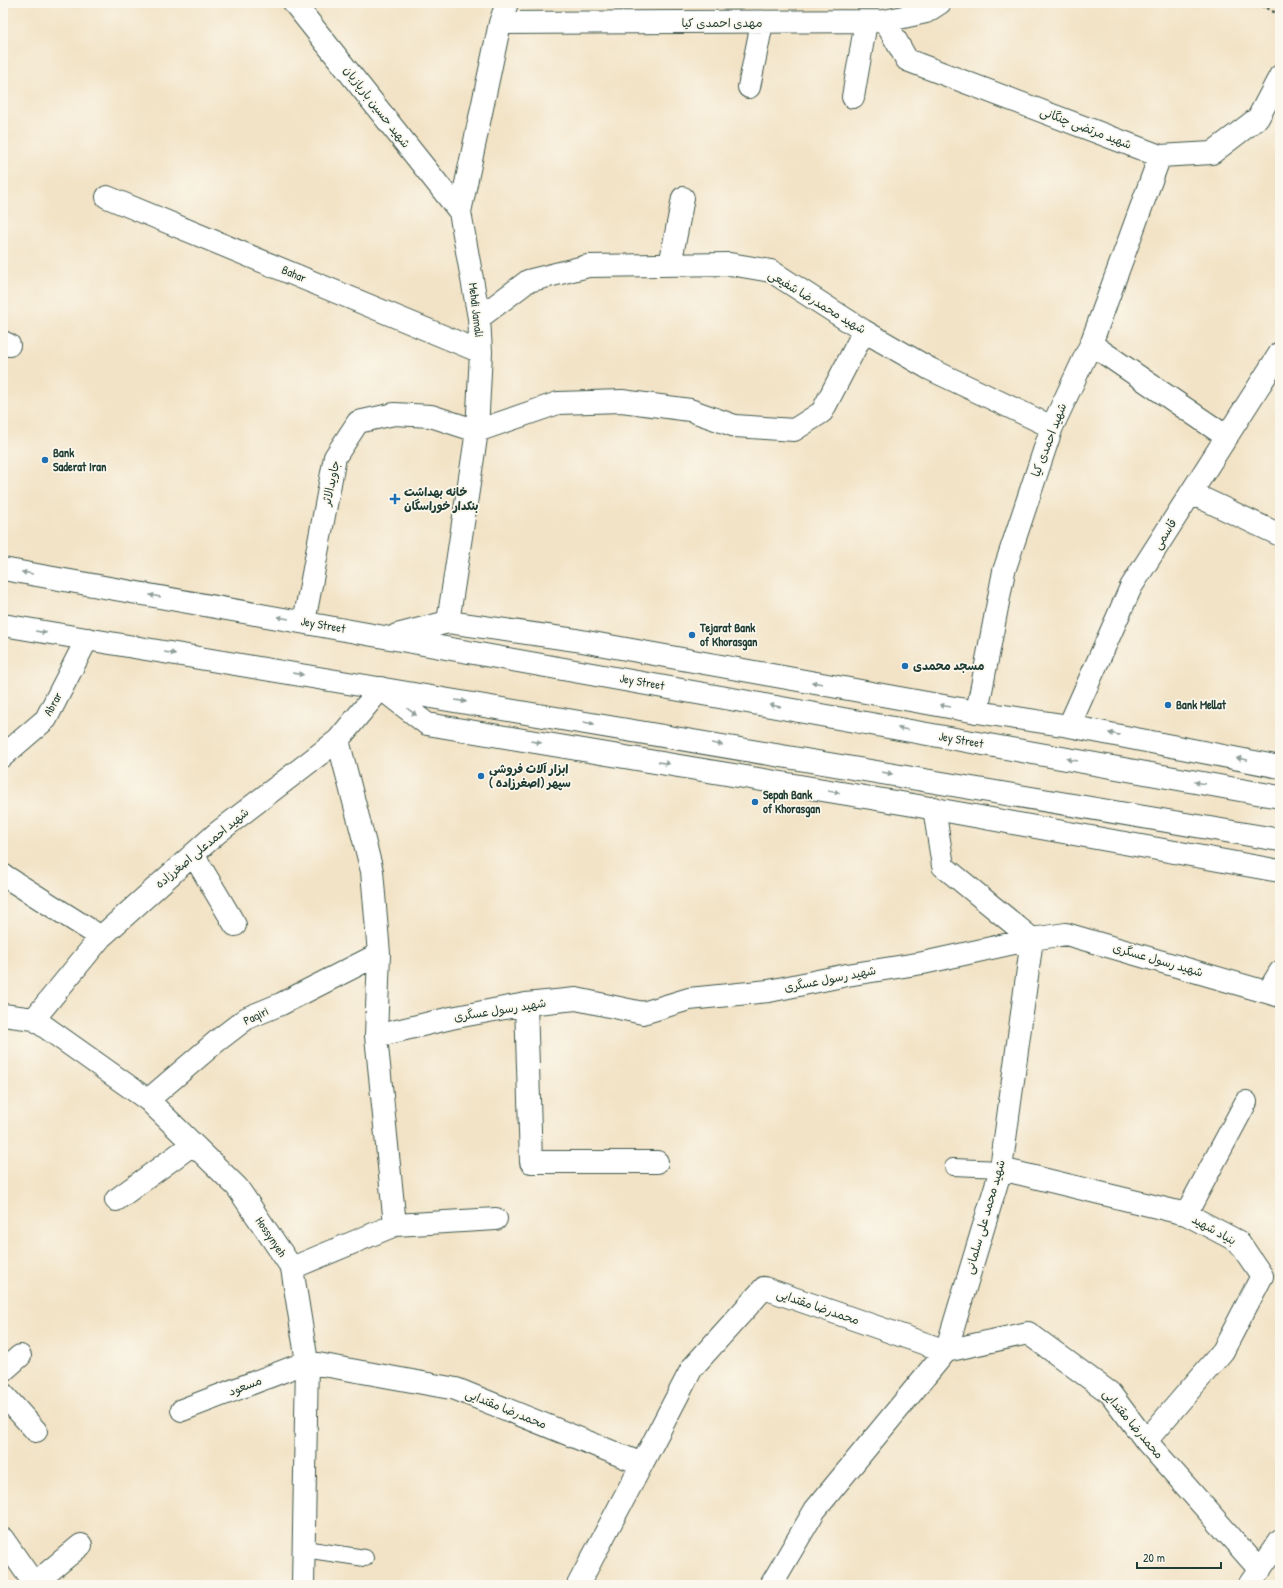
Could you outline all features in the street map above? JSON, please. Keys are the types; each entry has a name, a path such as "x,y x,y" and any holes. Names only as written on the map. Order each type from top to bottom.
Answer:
{"street":[{"name":"شهید حسین بارپازیان","path":"294,3 460,212"},
{"name":"مهدی احمدی کیا","path":"503,13 762,23 875,22 926,12 940,3"},
{"name":"Mehdi Jamali","path":"448,622 477,431 480,352 479,318 460,212 503,13"},
{"path":"852,97 875,22"},
{"name":"شهید مرتضی چنگانی","path":"875,22 907,60 1160,156 1212,153 1258,118 1280,76"},
{"path":"749,87 762,23"},
{"name":"شهید احمدی کیا","path":"977,712 1004,571 1052,427 1091,344 1160,156"},
{"name":"Bahar","path":"107,197 480,352"},
{"path":"670,265 683,198"},
{"name":"شهید محمدرضا شفیعی","path":"479,318 528,281 588,266 730,264 771,272 864,331 930,369 1052,427"},
{"path":"477,431 558,403 622,401 690,410 735,426 794,430 822,412 864,331"},
{"path":"1091,344 1226,437"},
{"name":"قاسمی","path":"1069,726 1131,587 1280,353"},
{"name":"جاویدالاثر","path":"304,622 335,457 358,422 394,414 431,416 477,431"},
{"path":"1191,493 1280,535"},
{"name":"Jey Street","path":"3,569 1280,797"},
{"path":"390,637 448,622 576,640 977,712 1069,726 1280,767"},
{"path":"3,625 1280,840"},
{"name":"Abrar","path":"3,756 46,719 87,639"},
{"path":"381,688 427,724 934,808 1280,871"},
{"name":"شهید احمدعلی اصغرزاده","path":"34,1019 101,937 217,833 338,740 381,688"},
{"path":"338,740 372,871 380,954 376,1036 395,1225"},
{"path":"934,808 943,866 1032,939"},
{"path":"193,854 235,925"},
{"path":"3,875 101,937"},
{"name":"شهید رسول عسگری","path":"376,1036 451,1018 526,1004 576,999 643,1013 689,999 769,991 847,975 923,963 1032,939 1066,934 1274,994"},
{"name":"شهید محمد علی سلمانی","path":"771,1585 815,1510 946,1351 1001,1169 1032,939"},
{"name":"Paqiri","path":"148,1100 246,1018 281,1004 380,954"},
{"path":"1274,994 1280,972"},
{"path":"526,1004 531,1162 657,1162"},
{"name":"Hossynyeh","path":"3,1015 34,1019 148,1100 237,1187 292,1268 307,1362 304,1585"},
{"path":"1186,1214 1246,1102"},
{"path":"116,1200 193,1144"},
{"name":"بنیاد شهید","path":"1001,1169 1186,1214 1239,1242 1262,1276 1223,1351 1146,1441"},
{"path":"292,1268 395,1225 496,1219"},
{"name":"محمدرضا مقتدایی","path":"307,1362 456,1388 642,1464 692,1368 764,1288 946,1351 1028,1333 1110,1393 1146,1441 1255,1578"},
{"path":"3,1371 20,1356"},
{"name":"مسعود","path":"182,1410 307,1362"},
{"path":"3,1394 36,1431"},
{"path":"578,1585 642,1464"},
{"path":"3,1539 34,1584 81,1545"},
{"path":"1255,1578 1280,1540"}],"lane":[{"path":"953,1167 1001,1169"},
{"path":"304,1549 364,1558"}],"path":[{"path":"1256,3 1280,15"}],"place":[{"name":"Bank Saderat Iran","path":"45,460"},
{"name":"خانه بهداشت بنکدار خوراسگان","path":"395,499"},
{"name":"Tejarat Bank of Khorasgan","path":"692,635"},
{"name":"مسجد محمدی","path":"905,666"},
{"name":"Bank Mellat","path":"1168,705"},
{"name":"ابزار آلات فروشی سپهر (اصغرزاده )","path":"481,776"},
{"name":"Sepah Bank of Khorasgan","path":"755,802"}]}
